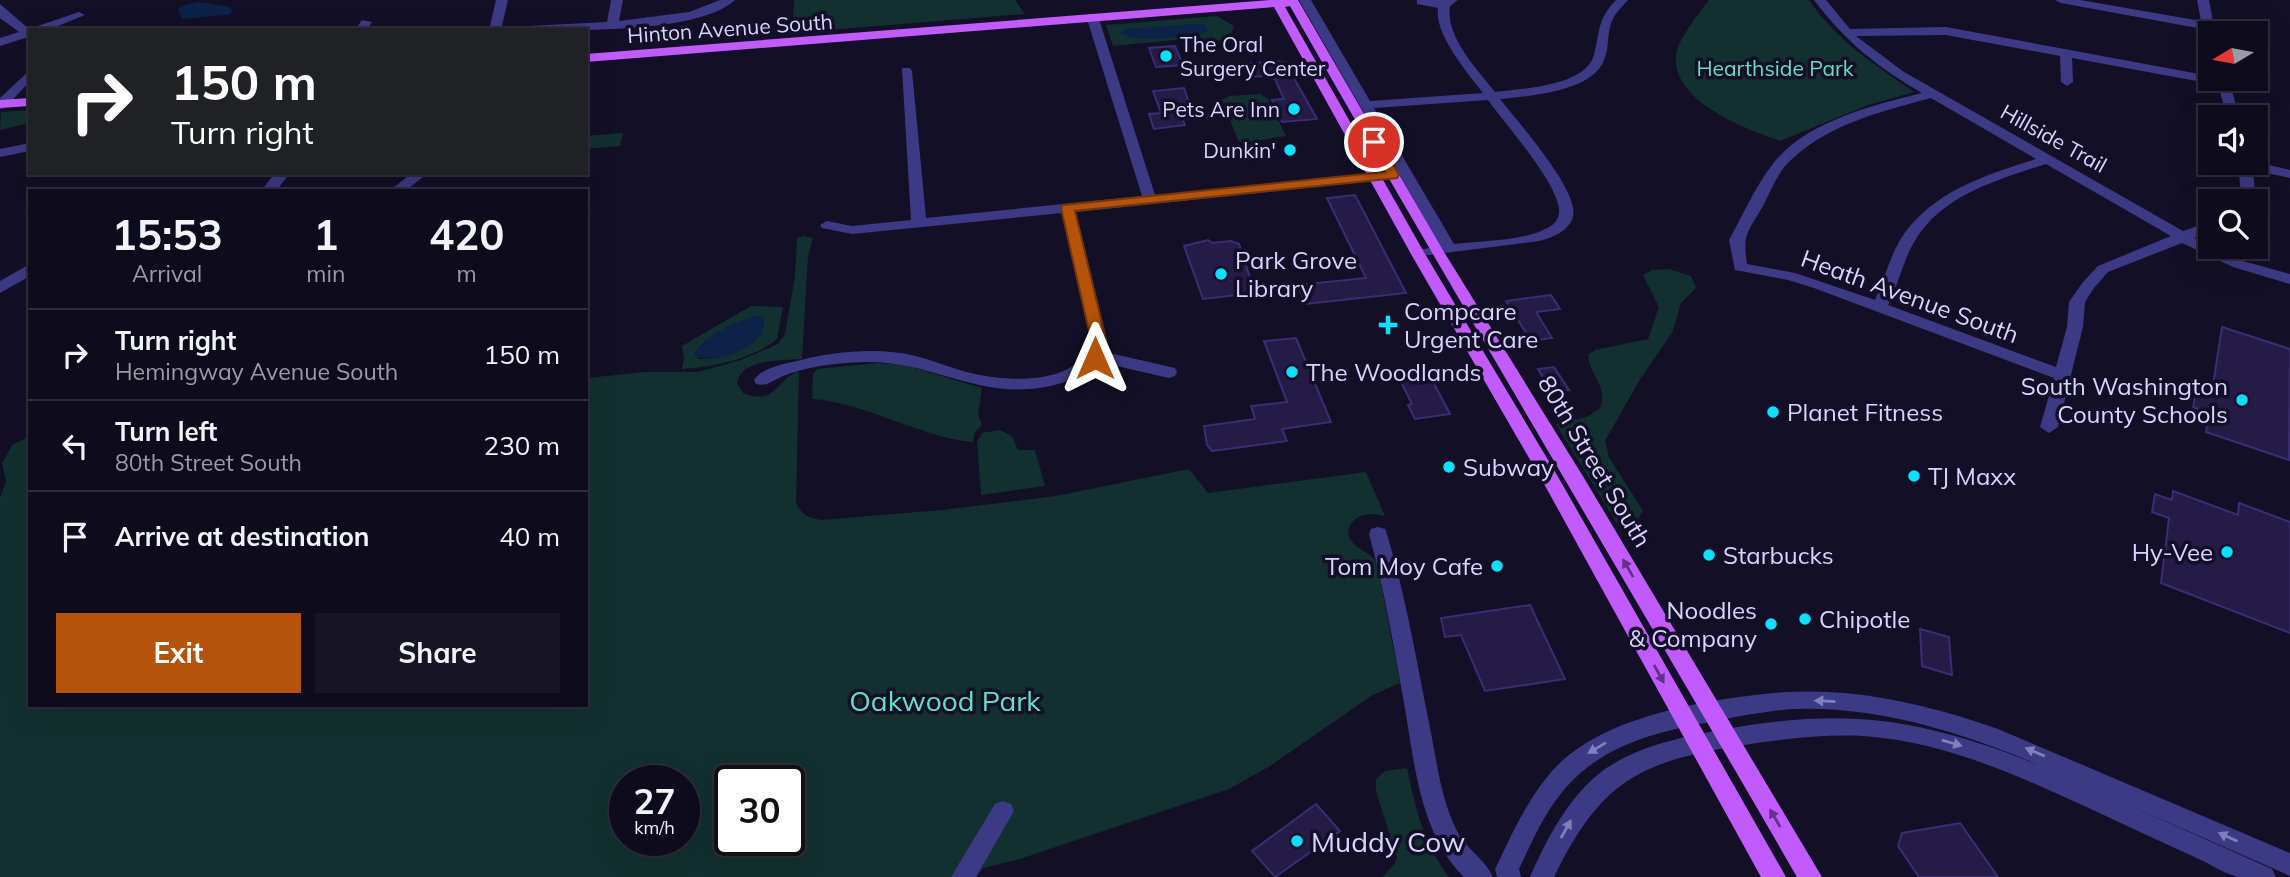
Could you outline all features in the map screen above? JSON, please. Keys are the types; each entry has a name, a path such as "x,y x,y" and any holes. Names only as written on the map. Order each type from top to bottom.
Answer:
{"main road":[{"name":"Hinton Avenue South","path":"588,58 1290,1"},
{"name":"80th Street South","path":"1290,1 1393,175 1435,252 1538,458 1774,877"},
{"name":"80th Street South","path":"1290,1 1375,177 1435,252 1585,494 1810,877"},
{"path":"0,105 28,102"}],"street":[{"path":"7,0 0,7 3,15 15,20 28,31"},
{"path":"496,28 502,0"},
{"path":"613,23 617,0"},
{"path":"552,28 695,15 716,9 729,0"},
{"path":"1368,105 1559,88 1574,84 1594,70 1603,46 1606,19 1622,0"},
{"name":"Hillside Trail","path":"1820,0 1846,33 1870,54 1932,94 2181,237 2238,264 2290,279"},
{"path":"2061,0 2198,29"},
{"path":"2203,0 2207,21"},
{"name":"80th Street South","path":"1290,1 1368,105 1435,252"},
{"path":"1421,2 1448,3 1442,19 1447,31 1565,199 1566,220 1558,231 1539,237 1435,252"},
{"path":"44,28 79,15"},
{"path":"1093,19 1150,200"},
{"path":"1846,33 1945,31 2198,76"},
{"path":"0,42 28,34"},
{"path":"2066,52 2067,82"},
{"path":"906,71 919,223"},
{"path":"0,105 28,76"},
{"name":"Heath Avenue South","path":"1932,94 1867,111 1834,125 1778,166 1735,240 1740,267 1790,276 1879,306 2063,375"},
{"path":"0,153 28,147"},
{"path":"1879,306 1906,243 1922,219 1969,188 2003,173 2049,159"},
{"path":"2268,168 2290,174"},
{"path":"270,189 281,175"},
{"path":"399,189 418,175"},
{"path":"827,225 850,230 1393,175"},
{"path":"762,380 795,366 882,357 925,363 979,381 1012,384 1067,376 1084,368 1096,356 1098,340 1068,208"},
{"path":"2049,427 2075,327 2077,302 2088,285 2103,269 2198,231"},
{"path":"0,288 28,270"},
{"path":"1096,356 1169,372"},
{"path":"1378,534 1390,575 1434,800 1441,823 1454,849 1481,877"},
{"path":"1509,877 1507,869 1531,818 1552,788 1567,770 1604,744 1626,733 1684,717 1779,701 1815,700 1893,708 1947,720 2015,743 2290,865"},
{"path":"1542,877 1569,823 1583,803 1608,779 1638,760 1699,743 1787,729 1831,726 1886,729 1941,740 2024,769 2264,877"},
{"path":"964,877 1003,811"}],"green space":[{"path":"794,0 1015,0 1025,14 792,33"},
{"name":"Hearthside Park","path":"1709,0 1809,0 1844,40 1914,92 1868,105 1780,141 1731,121 1698,100 1686,87 1678,72 1676,56 1680,42"},
{"path":"1217,16 1234,26 1228,41 1185,39 1113,46 1106,25"},
{"path":"1260,94 1268,99 1286,136 1242,143 1238,140 1222,100 1230,96"},
{"path":"28,110 28,123 0,130 1,112"},
{"path":"623,133 620,146 588,149 588,136"},
{"name":"Oakwood Park","path":"797,238 813,238 808,256 802,359 754,365 740,375 737,383 743,393 763,396 770,394 786,379 799,372 796,502 806,515 821,520 942,510 1056,496 1189,469 1208,493 1366,472 1385,516 1373,514 1356,518 1348,534 1354,543 1377,563 1400,683 1371,696 1270,766 1229,789 1020,859 983,868 976,877 0,877 0,498 6,481 2,463 12,445 28,437 28,707 588,707 588,378 646,372 698,372 741,360 778,344 785,334 795,276"},
{"path":"1669,269 1691,276 1696,288 1681,303 1673,331 1639,381 1605,441 1609,457 1643,511 1637,520 1619,527 1556,424 1587,417 1600,408 1602,394 1588,355 1595,350 1648,339 1659,307 1643,275 1652,270"},
{"path":"751,306 783,307 777,339 745,357 682,369 682,346","holes":["747,319 762,333 750,345 726,356 700,359 695,353 705,341"]},
{"path":"878,363 905,365 982,388 978,414 982,425 975,432 973,442 933,434 853,407 812,399 813,374 817,369"},
{"path":"999,430 1012,436 1018,450 1035,450 1045,486 981,495 977,442 982,433"},
{"path":"1407,768 1422,825 1433,852 1449,877 1382,877 1397,858 1376,791 1376,779 1385,771"}],"water":[{"path":"198,2 230,7 233,12 227,15 182,19 178,10 181,6"},
{"path":"1205,25 1209,31 1158,38 1135,38 1120,32 1127,29"},
{"path":"758,316 763,318 764,328 751,345 726,356 703,358 695,355 713,335 731,325"}],"building":[{"name":"The Oral Surgery Center","path":"1175,46 1183,65 1156,67 1149,48"},
{"path":"1275,61 1289,63 1294,73 1291,73 1317,119 1282,122 1272,100 1284,99 1275,79 1264,76 1250,77 1244,64"},
{"path":"1184,88 1189,103 1177,104 1185,125 1154,129 1149,114 1161,113 1153,91"},
{"path":"1355,195 1406,293 1306,304 1297,285 1366,278 1327,198"},
{"name":"Park Grove Library","path":"1208,240 1212,243 1231,241 1239,244 1255,293 1203,299 1184,246"},
{"path":"1551,295 1560,309 1536,312 1552,338 1531,341 1506,301"},
{"name":"South Washington County Schools","path":"2222,327 2290,349 2289,460 2206,432 2209,413 2193,407 2197,387 2212,392"},
{"name":"The Woodlands","path":"1296,338 1331,422 1282,429 1287,441 1212,451 1207,445 1204,426 1255,419 1251,406 1287,402 1264,341"},
{"path":"1554,367 1569,390 1552,393 1538,369"},
{"path":"1430,376 1450,414 1415,419 1408,405 1412,404 1400,380"},
{"name":"Hy-Vee","path":"2173,491 2238,515 2239,503 2290,522 2290,633 2161,583 2169,518 2152,512 2155,494 2172,500"},
{"path":"1530,605 1565,679 1485,691 1461,635 1445,637 1441,618"},
{"path":"1920,629 1949,637 1952,675 1922,666"},
{"name":"Muddy Cow","path":"1316,804 1340,831 1275,877 1252,851"},
{"path":"1960,823 1998,877 1919,877 1898,846 1902,833"}],"place":[{"name":"The Oral Surgery Center","path":"1166,56"},
{"name":"Pets Are Inn","path":"1294,109"},
{"name":"Dunkin'","path":"1290,150"},
{"name":"Park Grove Library","path":"1221,274"},
{"name":"Compcare Urgent Care","path":"1388,325"},
{"name":"The Woodlands","path":"1292,372"},
{"name":"South Washington County Schools","path":"2242,400"},
{"name":"Planet Fitness","path":"1773,412"},
{"name":"Subway","path":"1449,467"},
{"name":"TJ Maxx","path":"1914,476"},
{"name":"Hy-Vee","path":"2227,552"},
{"name":"Starbucks","path":"1709,555"},
{"name":"Tom Moy Cafe","path":"1497,566"},
{"name":"Chipotle","path":"1805,619"},
{"name":"Noodles & Company","path":"1771,624"},
{"name":"Muddy Cow","path":"1297,841"}],"route":[{"path":"1095,358 1098,340 1068,208 1393,175 1374,142"}]}
